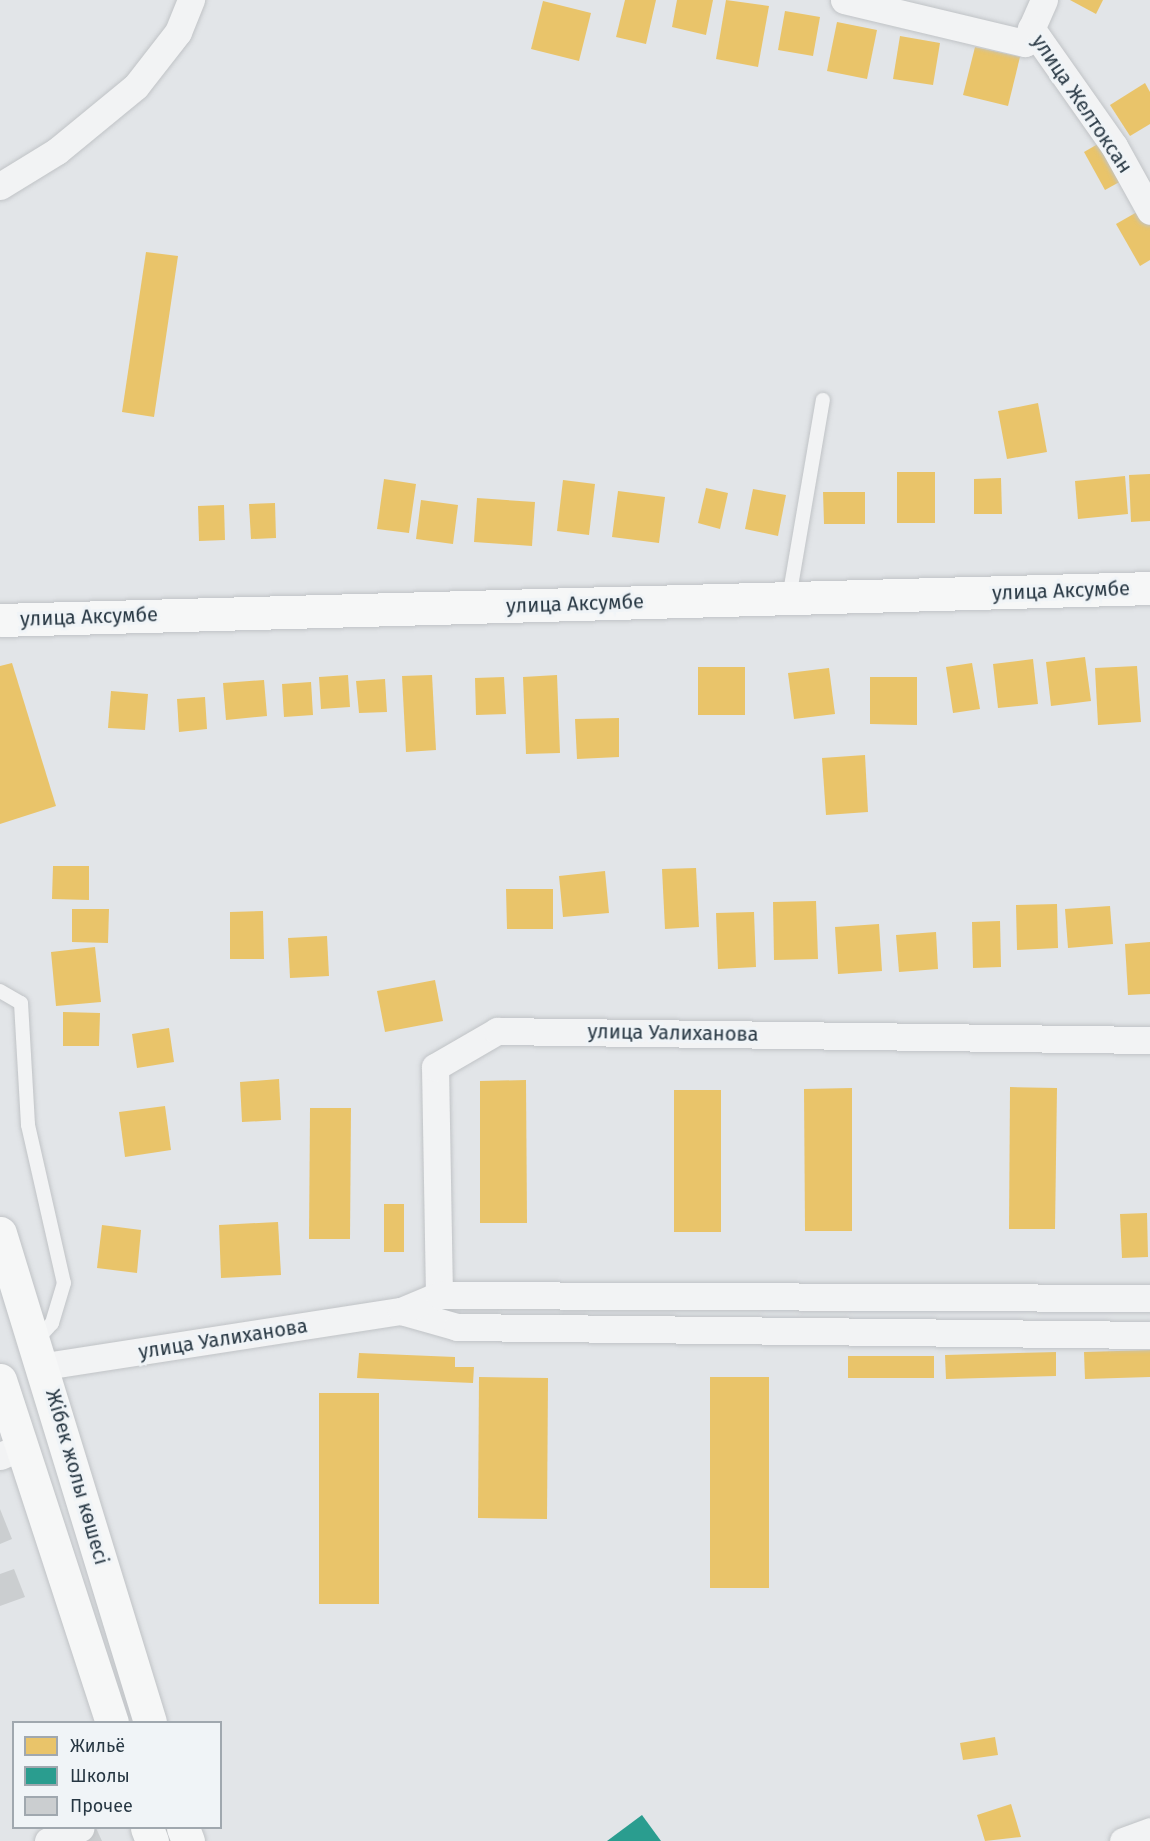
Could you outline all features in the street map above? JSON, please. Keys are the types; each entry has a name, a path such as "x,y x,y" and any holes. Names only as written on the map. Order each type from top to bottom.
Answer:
{"main road":[{"name":"улица Аксумбе","path":"0,620 1150,588"},
{"name":"Жібек жолы көшесі","path":"0,1233 41,1353 150,1721"},
{"name":"Жібек жолы көшесі","path":"0,1380 11,1451 112,1721"}],"street":[{"path":"0,186 57,151 135,86 178,32 191,0"},
{"name":"улица Желтоксан","path":"844,0 1025,43 1044,0"},
{"name":"улица Желтоксан","path":"1031,28 1114,146 1150,211"},
{"name":"улица Уалиханова","path":"439,1295 435,1067 496,1031 1150,1040"},
{"path":"1150,1040 1150,1058"},
{"name":"улица Уалиханова","path":"41,1353 401,1311 439,1295 1150,1298"},
{"name":"улица Уалиханова","path":"401,1311 457,1328 1150,1335"},
{"path":"48,1841 75,1829"},
{"path":"1124,1841 1150,1831"}],"lane":[{"path":"789,598 823,400"},
{"path":"0,991 21,1003 28,1125 64,1283 41,1353"}],"building: Жильё":[{"path":"625,0 656,0 646,44 616,37"},
{"path":"677,0 713,0 706,35 672,27"},
{"path":"726,0 769,6 758,67 716,59"},
{"path":"1070,0 1103,0 1096,14"},
{"path":"543,1 591,13 579,61 531,49"},
{"path":"785,11 820,17 813,56 778,50"},
{"path":"837,22 877,30 867,79 827,71"},
{"path":"900,36 940,43 933,85 893,79"},
{"path":"975,47 1020,57 1008,106 963,95"},
{"path":"1145,83 1150,92 1150,124 1130,136 1110,105"},
{"path":"1110,137 1132,175 1105,190 1084,152"},
{"path":"1144,208 1150,219 1150,260 1140,266 1116,224"},
{"path":"146,252 178,256 154,417 122,412"},
{"path":"1038,403 1047,452 1007,459 998,411"},
{"path":"897,472 935,472 935,523 897,523"},
{"path":"1150,474 1150,521 1131,522 1129,475"},
{"path":"1125,476 1128,514 1078,519 1075,481"},
{"path":"1001,478 1002,514 974,514 974,479"},
{"path":"384,479 416,484 409,533 377,529"},
{"path":"563,480 595,484 589,535 557,531"},
{"path":"706,488 728,493 720,529 698,523"},
{"path":"753,489 786,495 778,536 745,529"},
{"path":"618,491 665,497 659,543 612,537"},
{"path":"823,492 865,492 865,524 824,524"},
{"path":"477,498 535,502 532,546 474,542"},
{"path":"421,500 458,505 453,544 416,539"},
{"path":"275,503 276,538 251,539 249,504"},
{"path":"224,505 225,540 199,541 198,506"},
{"path":"1085,657 1091,701 1051,706 1046,662"},
{"path":"1033,659 1038,704 998,708 993,664"},
{"path":"12,663 56,806 0,824 0,666"},
{"path":"972,663 980,709 953,713 946,667"},
{"path":"1137,666 1141,722 1098,725 1095,668"},
{"path":"698,667 745,667 745,715 698,715"},
{"path":"829,668 835,714 794,719 788,673"},
{"path":"348,675 350,707 321,709 319,677"},
{"path":"432,675 436,750 406,752 402,676"},
{"path":"557,675 560,753 526,754 523,677"},
{"path":"504,677 506,714 476,715 475,678"},
{"path":"870,677 917,677 917,725 870,724"},
{"path":"385,679 387,712 359,713 356,681"},
{"path":"264,680 267,716 226,720 223,683"},
{"path":"311,682 313,715 284,717 282,684"},
{"path":"111,691 148,694 145,730 108,728"},
{"path":"205,697 207,729 179,732 177,699"},
{"path":"619,718 619,757 577,759 575,719"},
{"path":"865,755 868,812 826,815 822,758"},
{"path":"53,866 89,866 89,900 52,899"},
{"path":"696,868 699,927 665,929 662,869"},
{"path":"605,871 609,913 563,917 559,876"},
{"path":"506,889 553,889 553,929 507,929"},
{"path":"816,901 818,959 774,960 773,902"},
{"path":"1057,904 1058,948 1017,950 1016,905"},
{"path":"1110,906 1113,944 1068,948 1065,909"},
{"path":"72,909 109,909 108,943 72,942"},
{"path":"263,911 264,959 230,959 230,912"},
{"path":"754,912 756,967 718,969 716,913"},
{"path":"1000,921 1001,967 973,968 972,922"},
{"path":"879,924 882,971 838,974 835,927"},
{"path":"936,932 938,969 899,972 896,935"},
{"path":"327,936 329,976 290,978 288,938"},
{"path":"1150,942 1150,994 1128,995 1125,944"},
{"path":"95,947 101,1002 56,1006 51,952"},
{"path":"435,980 443,1021 385,1032 377,991"},
{"path":"63,1012 100,1013 99,1046 63,1046"},
{"path":"169,1028 174,1062 137,1068 132,1034"},
{"path":"279,1079 281,1120 242,1122 240,1082"},
{"path":"526,1080 527,1223 480,1223 480,1081"},
{"path":"1010,1087 1057,1088 1055,1229 1009,1229"},
{"path":"852,1088 852,1231 805,1231 804,1089"},
{"path":"674,1090 721,1090 721,1232 674,1232"},
{"path":"165,1106 171,1150 125,1157 119,1112"},
{"path":"310,1108 351,1108 350,1239 309,1239"},
{"path":"384,1204 404,1204 404,1252 384,1252"},
{"path":"1147,1213 1148,1257 1122,1258 1120,1214"},
{"path":"278,1222 281,1275 221,1278 219,1225"},
{"path":"102,1225 141,1230 137,1273 97,1268"},
{"path":"1150,1350 1150,1377 1085,1379 1084,1352"},
{"path":"1056,1352 1056,1376 946,1379 945,1355"},
{"path":"359,1353 455,1357 455,1367 474,1367 473,1383 357,1378"},
{"path":"848,1356 934,1356 934,1378 848,1378"},
{"path":"479,1377 548,1378 547,1519 478,1518"},
{"path":"710,1377 769,1377 769,1588 710,1588"},
{"path":"319,1393 379,1393 379,1604 319,1604"},
{"path":"995,1737 998,1755 963,1760 960,1743"},
{"path":"1011,1804 1021,1837 985,1841 977,1815"}],"building: Школы":[{"path":"642,1815 661,1841 607,1841"}],"building: Прочее":[{"path":"0,1509 12,1539 0,1544"},
{"path":"14,1569 25,1597 0,1606 0,1574"},
{"path":"84,1829 96,1829 102,1841 73,1841"}]}
